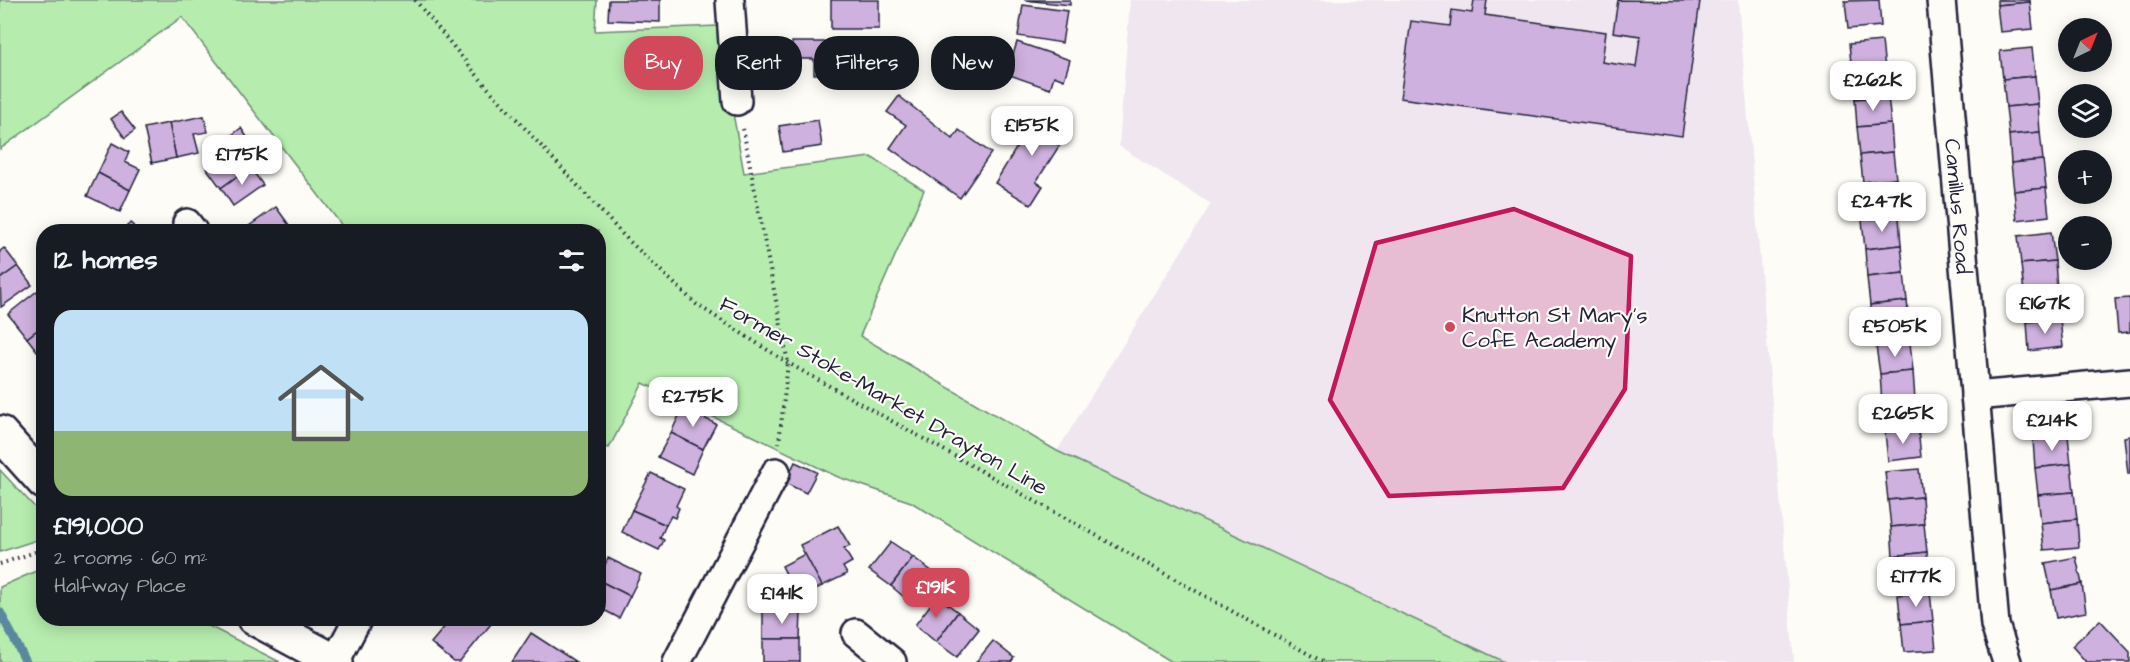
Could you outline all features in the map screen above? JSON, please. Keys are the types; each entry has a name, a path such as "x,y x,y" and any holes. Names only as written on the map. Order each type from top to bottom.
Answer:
{"main road":[{"path":"0,433 36,473"},
{"path":"269,626 335,662"}],"street":[{"path":"730,0 737,101"},
{"name":"Camillus Road","path":"1941,0 1995,625 2007,662"},
{"path":"1975,396 2130,382"},
{"path":"676,662 776,472"},
{"path":"335,662 354,626"},
{"path":"856,633 892,662"}],"path":[{"name":"Former Stoke-Market Drayton Line","path":"415,0 486,86 625,237 696,304 788,363 1323,662"},
{"path":"737,101 788,363 776,472"},
{"path":"0,564 36,552"}],"highlighted area":[{"path":"1514,209 1631,256 1625,389 1563,488 1389,496 1330,400 1376,243"}],"shaded area":[{"name":"Knutton St Mary's CofE Academy","path":"1130,0 1738,0 1794,662 1505,662 1057,451 1211,204 1119,146"}],"green space":[{"path":"0,0 597,0 595,31 717,26 719,36 715,36 715,90 729,90 744,173 871,157 924,190 860,336 1057,451 1505,662 1172,662 911,502 838,477 643,383 609,448 606,447 606,224 341,224 182,17 0,149"},
{"path":"0,470 36,508 36,540 0,552"},
{"path":"36,571 36,626 209,626 280,662 0,662 0,587"}],"building":[{"path":"609,0 660,0 660,22 608,20"},
{"path":"831,0 879,0 879,29 831,29"},
{"path":"1024,0 1070,0 1070,5"},
{"path":"1474,0 1487,0 1485,15 1606,32 1602,62 1636,67 1640,36 1613,32 1618,0 1700,1 1682,136 1400,98 1411,21 1450,26 1452,10 1472,13"},
{"path":"1879,0 1881,26 1848,29 1845,1"},
{"path":"1997,0 2030,0 2030,2 1997,5"},
{"path":"2030,2 2033,29 2000,32 1997,5"},
{"path":"1023,5 1067,11 1062,43 1018,36"},
{"path":"1882,41 1885,69 1852,72 1849,44"},
{"path":"802,42 814,42 814,59 802,59"},
{"path":"1017,42 1070,60 1064,80 1054,76 1050,89 1015,77"},
{"path":"2032,48 2035,76 2003,79 2000,51"},
{"path":"1885,69 1888,96 1855,99 1852,72"},
{"path":"2035,76 2038,104 2006,107 2003,79"},
{"path":"899,96 953,139 959,130 991,153 960,198 890,148 906,125 887,112"},
{"path":"1888,96 1891,124 1857,127 1855,99"},
{"path":"2038,104 2040,132 2009,135 2006,107"},
{"path":"1040,109 1070,129 1036,182 1043,186 1031,205 995,183"},
{"path":"121,112 135,130 125,138 111,119"},
{"path":"204,116 208,132 194,134 199,153 176,158 169,123"},
{"path":"818,120 822,146 783,152 779,126"},
{"path":"169,123 176,158 152,163 144,128"},
{"path":"1891,124 1893,152 1860,155 1857,127"},
{"path":"241,128 257,152 245,161 250,167 221,188 207,169 218,161 211,151"},
{"path":"2040,132 2043,160 2011,163 2009,135"},
{"path":"112,143 129,152 125,162 140,169 130,190 98,173"},
{"path":"1893,152 1896,179 1863,182 1860,155"},
{"path":"2043,160 2046,188 2014,191 2011,163"},
{"path":"250,167 263,185 233,206 221,188"},
{"path":"98,173 130,190 120,212 87,196"},
{"path":"1896,179 1899,207 1866,210 1863,182"},
{"path":"2046,188 2049,216 2017,220 2014,191"},
{"path":"276,207 288,224 252,224"},
{"path":"1899,217 1901,245 1865,249 1862,220"},
{"path":"2051,232 2055,261 2021,264 2018,236"},
{"path":"1901,245 1904,273 1867,277 1865,249"},
{"path":"4,248 18,266 0,279 0,251"},
{"path":"2055,261 2057,290 2024,293 2021,264"},
{"path":"18,266 32,285 1,307 0,279"},
{"path":"1904,273 1907,301 1870,305 1867,277"},
{"path":"2057,290 2060,319 2027,322 2024,293"},
{"path":"36,292 36,331 27,338 8,314"},
{"path":"2130,298 2130,332 2118,333 2115,299"},
{"path":"1907,301 1910,330 1873,333 1870,305"},
{"path":"2060,319 2063,347 2029,351 2027,322"},
{"path":"36,331 36,350 27,338"},
{"path":"1910,343 1913,371 1880,374 1876,346"},
{"path":"1913,371 1915,400 1882,403 1880,374"},
{"path":"1915,400 1918,429 1885,432 1882,403"},
{"path":"683,407 716,424 703,449 671,433"},
{"path":"1918,429 1921,457 1888,461 1885,432"},
{"path":"671,433 703,449 692,474 658,457"},
{"path":"2068,436 2071,464 2035,468 2033,440"},
{"path":"2130,436 2130,474 2128,474 2124,437"},
{"path":"795,462 817,472 806,493 785,483"},
{"path":"2071,464 2074,492 2038,495 2035,468"},
{"path":"1919,469 1922,497 1888,500 1885,472"},
{"path":"651,473 684,489 676,506 679,508 675,518 671,516 666,525 632,510"},
{"path":"2074,492 2077,519 2041,523 2038,495"},
{"path":"1922,497 1924,524 1891,527 1888,500"},
{"path":"632,510 666,525 660,538 664,540 659,550 622,532"},
{"path":"2077,519 2079,547 2044,550 2041,523"},
{"path":"1924,524 1927,552 1893,556 1891,527"},
{"path":"838,526 850,546 844,549 852,562 843,567 847,574 822,586 800,545"},
{"path":"891,542 913,557 891,586 869,570"},
{"path":"1927,552 1930,580 1896,583 1893,556"},
{"path":"805,554 822,586 798,598 782,566"},
{"path":"913,557 934,573 911,603 891,586"},
{"path":"2076,557 2082,584 2051,590 2045,563"},
{"path":"608,558 641,574 630,596 606,584"},
{"path":"606,584 630,596 619,618 606,611"},
{"path":"2082,584 2086,612 2056,618 2051,590"},
{"path":"1930,592 1933,621 1901,624 1898,595"},
{"path":"937,596 958,612 936,642 915,625"},
{"path":"763,611 801,611 800,639 763,639"},
{"path":"958,612 979,629 957,657 936,642"},
{"path":"2100,620 2130,652 2130,662 2086,662 2072,646"},
{"path":"1933,621 1936,650 1904,652 1901,624"},
{"path":"445,626 489,626 460,662 454,662 431,643"},
{"path":"531,633 576,662 512,662"},
{"path":"763,639 800,639 800,662 763,662"},
{"path":"993,641 1014,658 1011,662 976,662"}],"waterway":[{"path":"0,612 26,662"}],"place":[{"name":"Knutton St Mary's CofE Academy","path":"1450,327"}]}
